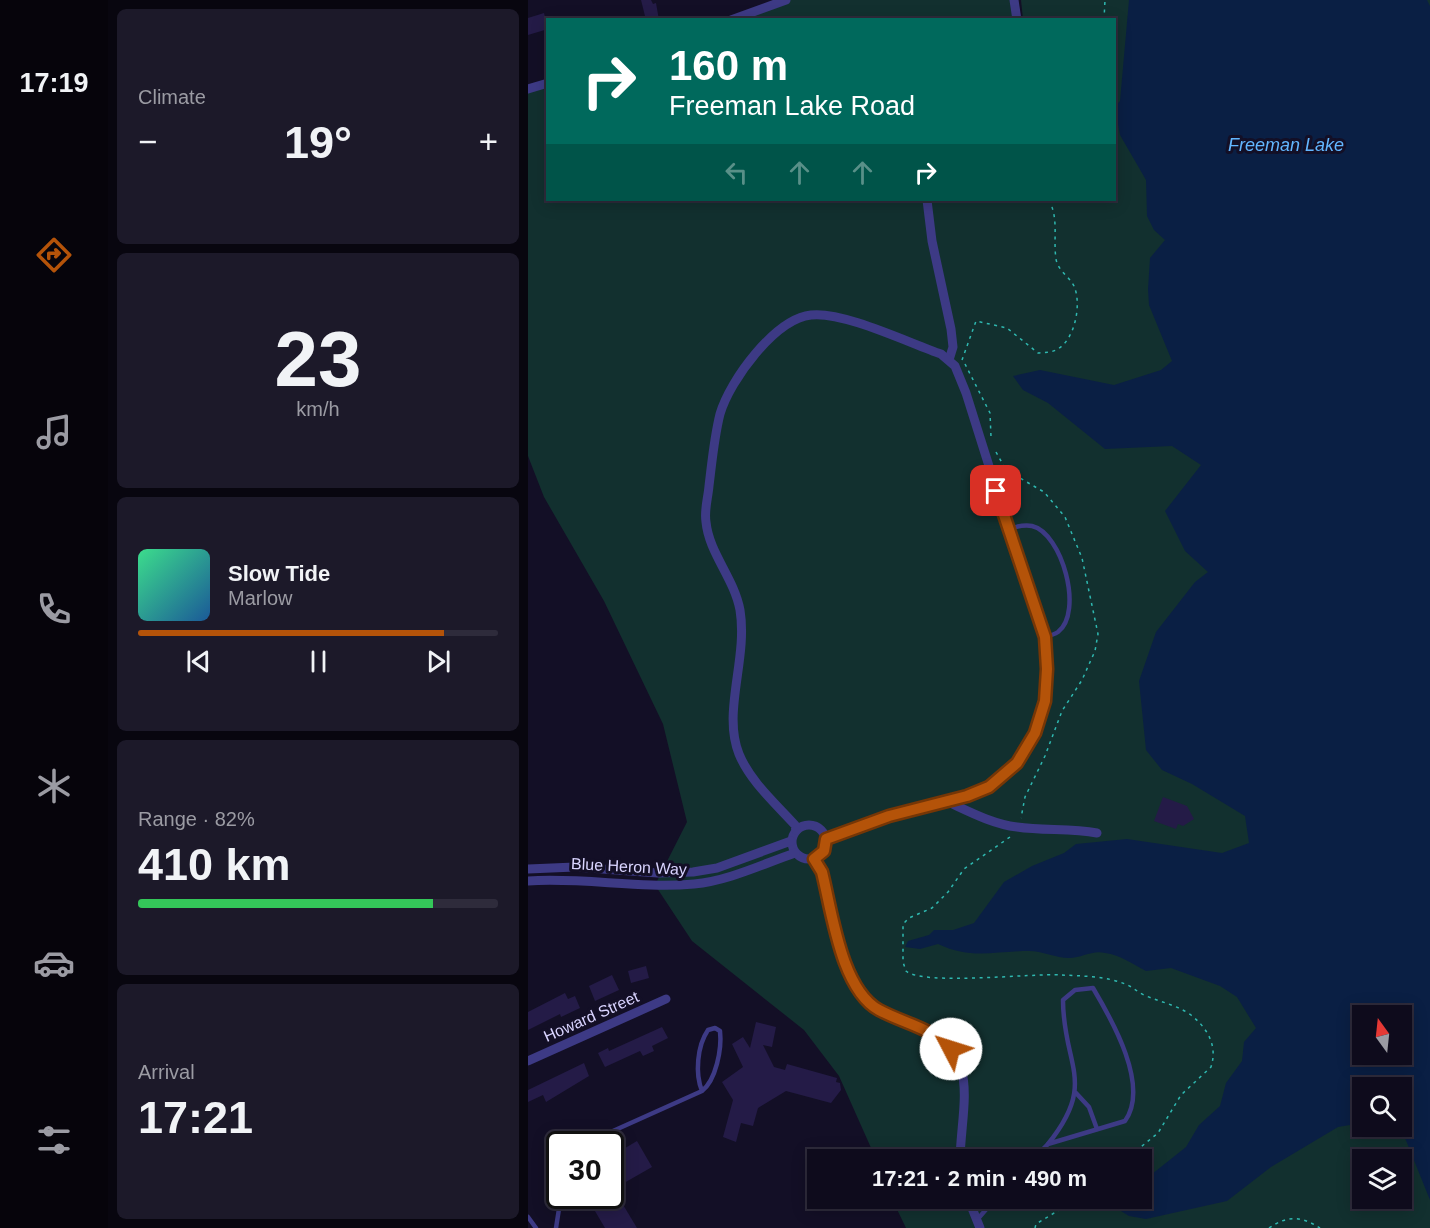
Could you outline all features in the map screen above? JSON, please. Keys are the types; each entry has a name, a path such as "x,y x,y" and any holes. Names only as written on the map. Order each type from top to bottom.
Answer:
{"street":[{"path":"736,18 786,0"},
{"path":"1014,0 1017,18"},
{"path":"528,88 546,84"},
{"path":"927,201 932,241 951,329 953,347 949,360"},
{"path":"796,830 747,768 733,731 743,646 742,621 732,583 708,534 705,513 720,415 728,394 746,367 767,342 792,319 812,315 832,316 949,360 955,366 966,393 1008,529 1045,637 1047,669 1045,701 1030,744 1017,763 1000,780 978,792 889,816 826,839"},
{"path":"945,801 984,818 1017,827 1073,829 1097,833"},
{"path":"813,825 824,832 826,839 824,851 814,859 806,860 795,853 791,841 796,830 813,825"},
{"name":"Blue Heron Way","path":"528,869 576,867 658,873 693,872 717,868 791,841"},
{"name":"Blue Heron Way","path":"528,880 564,878 655,885 695,884 731,875 795,853"},
{"path":"814,859 822,872 850,975 862,998 882,1012 931,1032 951,1049 958,1059 966,1092 961,1149"},
{"name":"Howard Street","path":"528,1061 666,999"},
{"path":"972,1209 978,1224"}],"lane":[{"path":"1008,529 1022,525 1033,526 1044,532 1054,542 1066,575 1070,601 1066,619 1058,632 1045,637"},
{"path":"1042,1149 1070,1115 1076,1093 1063,1018 1063,1000 1075,990 1093,988 1122,1040 1131,1075 1133,1110 1125,1121 1048,1143"},
{"path":"613,1131 702,1091 713,1079 720,1044 720,1031 716,1028 708,1030 701,1049 697,1077 702,1091"},
{"path":"1076,1093 1089,1107 1097,1129"},
{"path":"556,1228 559,1209"},
{"path":"978,1224 988,1209"},
{"path":"528,1217 536,1228"}],"path":[{"path":"1104,0 1104,18"},
{"path":"991,438 990,413 962,360 976,321 1007,328 1038,353 1058,349 1065,341 1076,315 1077,296 1056,260 1055,217 1049,201"},
{"path":"993,448 1006,470 1053,499 1065,517 1082,558 1098,634 1095,651 1082,680 1062,711 1045,756 1024,797 1017,827 1005,843 964,869 948,892 932,908 909,918 903,924 905,967 910,975 943,978 1060,974 1119,981 1144,995 1184,1010 1196,1019 1210,1036 1213,1050 1211,1067 1203,1077 1180,1095 1162,1128 1138,1149"},
{"path":"1035,1228 1036,1224 1061,1209"},
{"path":"1269,1228 1282,1220 1294,1217 1301,1218 1320,1228"}],"green space":[{"path":"787,0 1015,0 1018,18 737,18"},
{"path":"1021,0 1430,0 1430,1228 906,1228 897,1209 1152,1209 1152,1149 872,1149 839,1076 804,1030 692,941 655,885 687,822 663,724 604,601 544,497 528,456 528,89 546,83 546,201 1116,201 1116,18 1023,18"}],"water":[{"name":"Freeman Lake","path":"1129,0 1427,0 1430,6 1430,1200 1412,1155 1412,1149 1409,1149 1405,1137 1412,1137 1412,1077 1352,1077 1352,1125 1338,1127 1271,1167 1227,1201 1146,1219 1129,1216 1118,1209 1152,1209 1152,1174 1186,1147 1199,1125 1220,1106 1226,1083 1242,1061 1244,1042 1256,1028 1237,997 1220,986 1171,968 1146,971 1121,958 1105,953 1069,958 1029,951 983,954 962,952 938,944 920,949 905,947 908,941 929,935 934,930 953,930 974,923 1004,882 1032,866 1064,853 1076,844 1127,839 1222,853 1249,843 1245,816 1192,784 1162,770 1146,750 1139,681 1156,632 1195,582 1208,572 1185,551 1165,511 1201,465 1172,446 1105,449 1048,403 1023,390 1013,376 1040,370 1114,385 1161,370 1172,361 1149,305 1148,289 1150,258 1165,240 1154,230 1147,216 1146,180 1120,135 1116,106 1120,101"}],"building":[{"path":"641,0 651,0 653,4 656,3 659,18 646,18"},
{"path":"544,13 546,30 528,35 528,18"},
{"path":"1163,797 1187,806 1194,819 1183,826 1178,824 1176,829 1154,821"},
{"path":"646,966 649,978 631,983 628,971"},
{"path":"612,975 619,990 595,1001 589,986"},
{"path":"565,993 568,999 575,996 580,1008 561,1017 560,1014 528,1030 528,1012"},
{"path":"756,1022 776,1027 772,1047 763,1045 774,1067 785,1070 787,1064 837,1078 836,1082 840,1083 841,1090 831,1103 786,1091 758,1108 753,1126 741,1123 736,1142 723,1137 733,1100 722,1082 743,1067 732,1044 743,1037 750,1048"},
{"path":"662,1027 668,1038 652,1046 654,1051 643,1056 640,1051 605,1067 598,1053 608,1048 609,1051"},
{"path":"584,1063 589,1076 546,1102 543,1095 528,1102 528,1090"},
{"path":"637,1141 652,1167 624,1183 624,1149"},
{"path":"624,1206 637,1228 605,1228 594,1209 624,1209"}],"route":[{"path":"951,1049 919,1025 882,1012 862,998 850,975 822,872 814,859 824,851 826,839 889,816 967,796 989,787 1009,772 1030,744 1040,722 1045,701 1047,669 1045,637 1042,622 996,491"}]}
